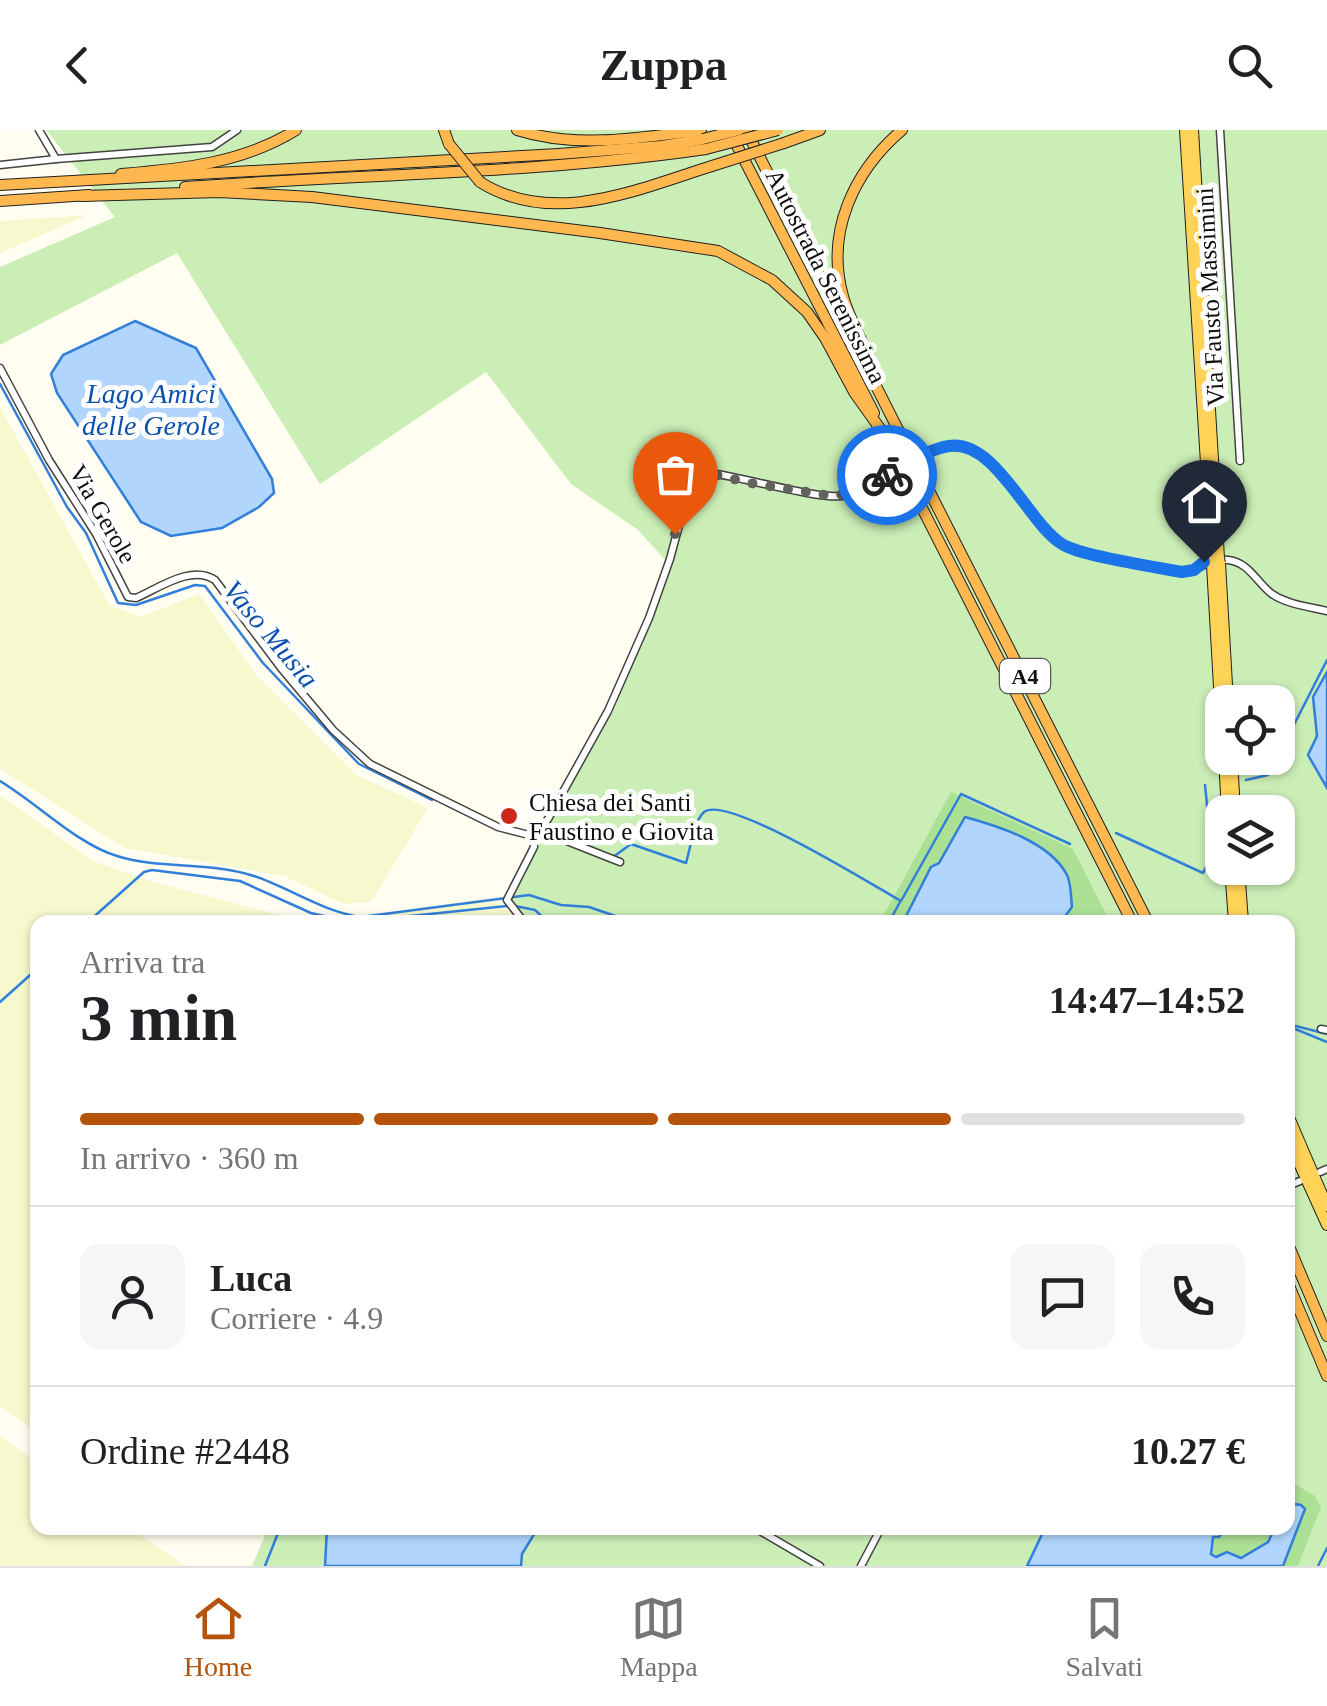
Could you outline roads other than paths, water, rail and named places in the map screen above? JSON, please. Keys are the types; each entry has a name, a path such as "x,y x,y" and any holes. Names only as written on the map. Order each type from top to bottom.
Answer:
{"highway":[{"path":"30,183 219,162 296,130"},
{"path":"444,130 467,170 496,192 524,202 575,204 712,166 820,130"},
{"path":"518,130 550,138 590,141 702,137 742,130"},
{"name":"Autostrada Serenissima","path":"729,130 1128,915"},
{"name":"Autostrada Serenissima","path":"742,130 1144,915"},
{"path":"0,185 558,154 779,130"},
{"path":"899,430 842,292 838,242 856,184 874,158 902,130"},
{"path":"1184,130 1227,685"},
{"path":"1193,130 1220,685"},
{"path":"0,201 664,156 702,137"},
{"path":"82,196 239,192 312,197 718,252 772,280 806,312 886,437"},
{"path":"1231,885 1233,915"},
{"path":"1240,885 1242,915"},
{"path":"1295,1131 1327,1206"},
{"path":"1295,1155 1327,1225"},
{"path":"1295,1261 1327,1336"},
{"path":"1295,1301 1327,1376"}],"street":[{"path":"39,130 56,159"},
{"path":"0,165 201,149 222,142 237,130"},
{"name":"Via Fausto Massimini","path":"1220,130 1240,461"},
{"name":"Via Gerole","path":"0,368 128,597 136,598 186,576 207,574 333,730 370,764 498,828 536,833"},
{"path":"518,915 506,900 534,847 536,833 608,711 649,618 670,559 690,478 696,470 832,496 856,492 954,444 988,462 1066,547 1182,572 1194,570 1204,562 1232,561 1240,563 1276,598 1327,611"},
{"path":"536,833 620,862"},
{"path":"1295,1183 1300,1181"},
{"path":"767,1535 820,1566"},
{"path":"861,1566 877,1535"}],"water":[{"name":"Lago Amici delle Gerole","path":"135,321 196,348 272,479 274,493 259,507 222,528 171,536 141,522 57,393 51,374 63,355"},
{"path":"1327,672 1327,788 1308,755 1317,736 1313,697"},
{"path":"965,817 992,825 1022,837 1059,863 1068,878 1072,907 1066,915 907,915 931,867 939,863"},
{"path":"1295,1504 1305,1509 1295,1535"},
{"path":"327,1535 534,1535 522,1554 521,1566 325,1566"},
{"path":"1042,1535 1221,1535 1213,1537 1211,1554 1216,1557 1227,1552 1241,1558 1268,1542 1272,1535 1295,1535 1283,1566 1027,1566"}],"waterway":[{"name":"Vaso Musia","path":"0,384 67,507 86,533 118,603 136,605 195,585 205,586 263,663 359,764 432,800"},
{"name":"Vaso Musia","path":"1295,723 1327,660"},
{"name":"Vaso Musia","path":"1246,780 1268,775"},
{"path":"0,781 72,833 117,856 237,871 352,915"},
{"name":"Vaso Musia","path":"1116,833 1203,873 1212,854 1205,785"},
{"name":"Vaso Musia","path":"613,857 631,844 686,863 701,816 718,810 769,828 901,901 961,794 1070,844"},
{"name":"Vaso Musia","path":"554,832 578,842"},
{"path":"96,915 144,872 152,870 240,881 320,915"},
{"path":"376,915 529,895 612,915"},
{"name":"Vaso Musia","path":"893,915 900,902"},
{"path":"420,915 507,906"},
{"path":"515,906 540,915"},
{"path":"0,1002 30,975"},
{"path":"1295,1026 1327,1034"},
{"path":"1295,1029 1327,1042"},
{"path":"265,1566 277,1535"},
{"path":"1318,1566 1327,1548"}],"place":[{"name":"Chiesa dei Santi Faustino e Giovita","path":"509,816"}]}
